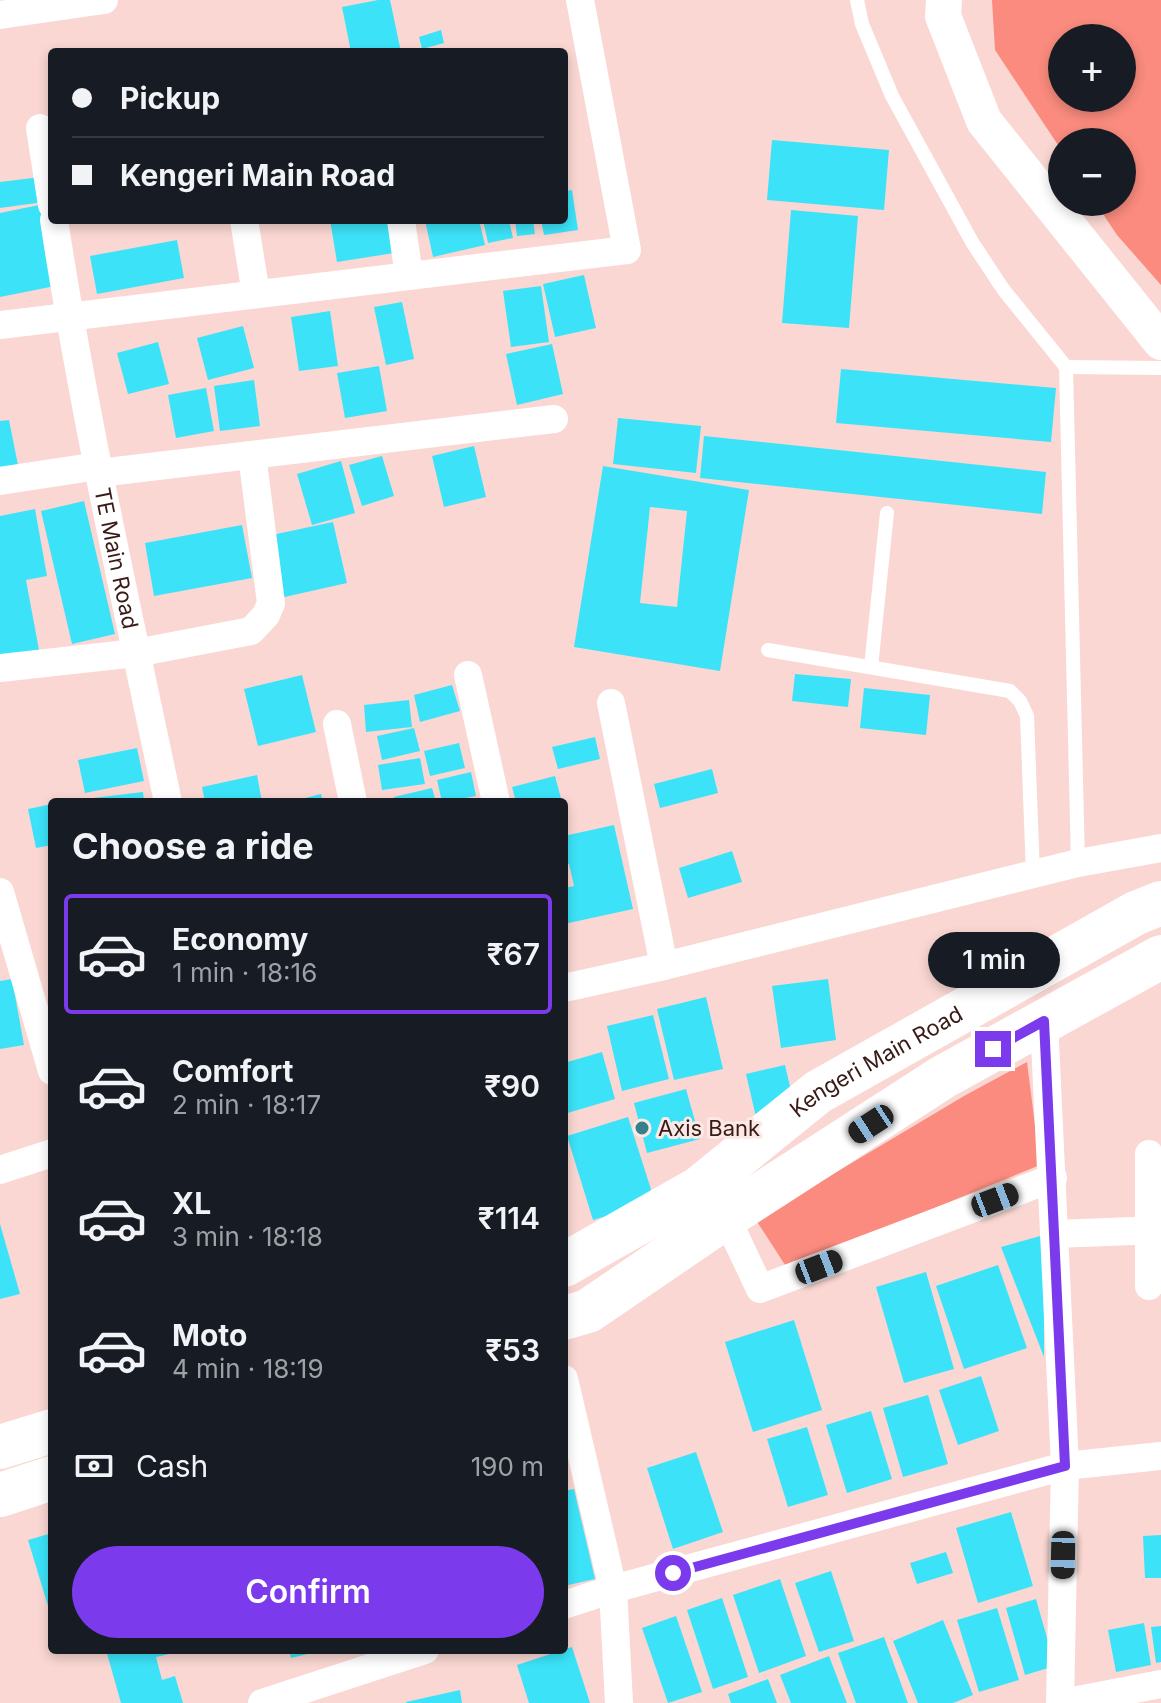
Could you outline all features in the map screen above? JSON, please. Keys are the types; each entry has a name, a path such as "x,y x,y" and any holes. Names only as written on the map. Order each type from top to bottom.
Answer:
{"main road":[{"name":"Kengeri Main Road","path":"568,1263 698,1189 818,1092 1136,913 1161,903"},
{"name":"Kengeri Main Road","path":"568,1317 588,1311 726,1217 943,1077 1161,957"},
{"path":"0,1447 48,1432"},
{"path":"0,1495 48,1479"}],"street":[{"path":"0,15 104,0"},
{"path":"0,325 627,250 580,0"},
{"path":"944,0 943,16 984,121 1161,342"},
{"path":"40,128 48,179"},
{"name":"TE Main Road","path":"55,224 98,470 167,798"},
{"path":"245,224 256,294"},
{"path":"402,224 409,276"},
{"path":"0,481 554,419"},
{"path":"0,668 136,653 251,631 266,615 271,603 252,455"},
{"path":"468,675 495,798"},
{"path":"611,703 664,966"},
{"path":"337,724 352,798"},
{"path":"568,987 1078,863 1161,848"},
{"path":"0,892 4,924 48,1059"},
{"path":"1044,1021 1065,1466 1061,1703 1161,1684"},
{"path":"0,1170 48,1154"},
{"path":"1149,1154 1155,1230 1149,1286"},
{"path":"726,1217 760,1289 1053,1178"},
{"path":"1054,1234 1155,1230"},
{"path":"568,1396 613,1589 619,1703"},
{"path":"568,1604 1065,1466 1161,1456"},
{"path":"262,1703 413,1654"}],"lane":[{"path":"857,0 862,24 892,96 972,242 1003,289 1066,367 1078,863"},
{"path":"1066,367 1161,368"},
{"path":"871,667 887,513"},
{"path":"768,650 1010,691 1020,701 1027,716 1033,874"}],"shaded area":[{"path":"992,0 1161,0 1161,285 1104,216 1136,216 1136,128 1048,130 995,50"},
{"path":"1027,1062 1040,1165 787,1268 756,1220"}],"building":[{"path":"390,0 400,48 350,48 342,7"},
{"path":"441,30 444,43 422,48 419,37"},
{"path":"772,140 889,150 884,210 767,200"},
{"path":"41,177 44,202 0,208 0,182"},
{"path":"568,190 572,190 578,230 544,235 542,224 568,224"},
{"path":"44,204 60,285 0,297 0,213"},
{"path":"791,210 858,216 849,328 782,323"},
{"path":"331,224 390,224 394,253 337,262"},
{"path":"426,224 480,224 485,245 433,257"},
{"path":"484,224 510,224 513,238 488,243"},
{"path":"516,224 534,224 535,234 517,236"},
{"path":"177,240 184,278 97,294 90,256"},
{"path":"584,275 596,328 555,337 543,284"},
{"path":"541,286 549,342 511,347 503,291"},
{"path":"402,302 414,359 386,365 374,307"},
{"path":"330,311 338,366 299,371 291,317"},
{"path":"243,326 254,368 208,380 197,338"},
{"path":"158,342 169,384 128,394 117,353"},
{"path":"552,344 563,394 517,405 506,354"},
{"path":"379,366 387,411 345,418 337,373"},
{"path":"841,369 1056,388 1051,442 836,423"},
{"path":"254,380 260,426 220,431 214,386"},
{"path":"206,388 214,431 176,438 168,395"},
{"path":"618,418 701,426 696,473 613,464"},
{"path":"9,420 19,470 0,474 0,421"},
{"path":"704,436 1046,472 1042,514 700,478"},
{"path":"474,446 486,497 444,507 432,456"},
{"path":"382,456 394,496 362,506 349,465"},
{"path":"341,461 355,513 312,525 297,474"},
{"path":"603,466 749,490 720,671 574,647","holes":["650,507 687,511 677,607 640,603"]},
{"path":"84,501 115,634 72,644 41,511"},
{"path":"35,509 47,576 26,580 39,650 0,656 0,516"},
{"path":"333,522 347,583 280,598 267,536"},
{"path":"242,525 252,578 154,596 145,543"},
{"path":"795,674 851,679 848,707 792,701"},
{"path":"302,675 316,732 258,746 244,689"},
{"path":"452,685 460,711 420,722 414,695"},
{"path":"864,688 930,695 926,735 860,728"},
{"path":"409,700 412,727 366,732 364,705"},
{"path":"414,728 420,751 382,760 377,736"},
{"path":"595,737 600,759 558,769 552,747"},
{"path":"459,743 465,768 430,776 424,751"},
{"path":"137,748 144,781 85,793 78,760"},
{"path":"420,758 425,784 382,790 378,765"},
{"path":"712,769 718,793 660,808 654,784"},
{"path":"471,772 476,796 441,798 437,780"},
{"path":"257,775 261,798 204,798 202,787"},
{"path":"555,776 561,798 515,798 512,787"},
{"path":"432,788 435,798 394,798"},
{"path":"143,792 144,798 93,798"},
{"path":"48,805 48,846 36,848 28,809"},
{"path":"614,825 633,909 568,923 568,887 574,886 568,864 568,835"},
{"path":"732,851 742,882 688,898 679,868"},
{"path":"12,979 24,1045 0,1049 0,981"},
{"path":"828,979 836,1040 781,1048 772,986"},
{"path":"706,997 723,1069 674,1080 657,1009"},
{"path":"653,1015 669,1079 622,1091 607,1026"},
{"path":"602,1052 615,1099 568,1113 568,1062"},
{"path":"785,1065 795,1108 756,1117 746,1074"},
{"path":"686,1089 700,1139 647,1153 634,1103"},
{"path":"628,1117 655,1202 593,1220 568,1136"},
{"path":"0,1224 20,1294 0,1299"},
{"path":"1044,1235 1044,1357 1001,1247"},
{"path":"998,1265 1027,1348 964,1369 936,1286"},
{"path":"926,1272 954,1369 904,1383 876,1287"},
{"path":"794,1320 822,1410 753,1432 725,1342"},
{"path":"981,1376 999,1431 958,1445 939,1390"},
{"path":"928,1395 948,1464 903,1477 883,1408"},
{"path":"871,1411 892,1479 847,1493 826,1425"},
{"path":"807,1427 828,1495 788,1507 767,1439"},
{"path":"696,1452 723,1532 673,1549 647,1468"},
{"path":"574,1489 595,1579 568,1585 568,1490"},
{"path":"1011,1512 1033,1586 978,1603 956,1528"},
{"path":"48,1534 48,1606 28,1540"},
{"path":"1161,1535 1161,1578 1145,1578 1143,1536"},
{"path":"946,1552 953,1573 917,1584 910,1563"},
{"path":"831,1571 854,1641 819,1652 795,1583"},
{"path":"780,1579 806,1656 759,1673 733,1595"},
{"path":"722,1598 748,1677 713,1689 687,1610"},
{"path":"1036,1599 1055,1666 1025,1675 1006,1608"},
{"path":"997,1608 1019,1680 979,1692 957,1620"},
{"path":"676,1616 702,1692 668,1703 642,1628"},
{"path":"943,1620 973,1695 953,1703 918,1703 893,1641"},
{"path":"1144,1623 1151,1665 1116,1672 1108,1630"},
{"path":"1161,1626 1161,1662 1156,1663 1151,1627"},
{"path":"884,1637 908,1703 856,1703 838,1653"},
{"path":"572,1647 590,1703 529,1703 517,1665 551,1654 568,1654 568,1648"},
{"path":"107,1654 169,1654 156,1657 162,1680 175,1676 183,1703 121,1703"},
{"path":"829,1656 847,1703 791,1703 780,1675"},
{"path":"768,1679 777,1703 731,1703 728,1694"},
{"path":"460,1690 462,1703 406,1703 406,1702"}],"place":[{"name":"Axis Bank","path":"642,1128"}],"route":[{"path":"673,1573 1065,1466 1044,1021 993,1049"}]}
